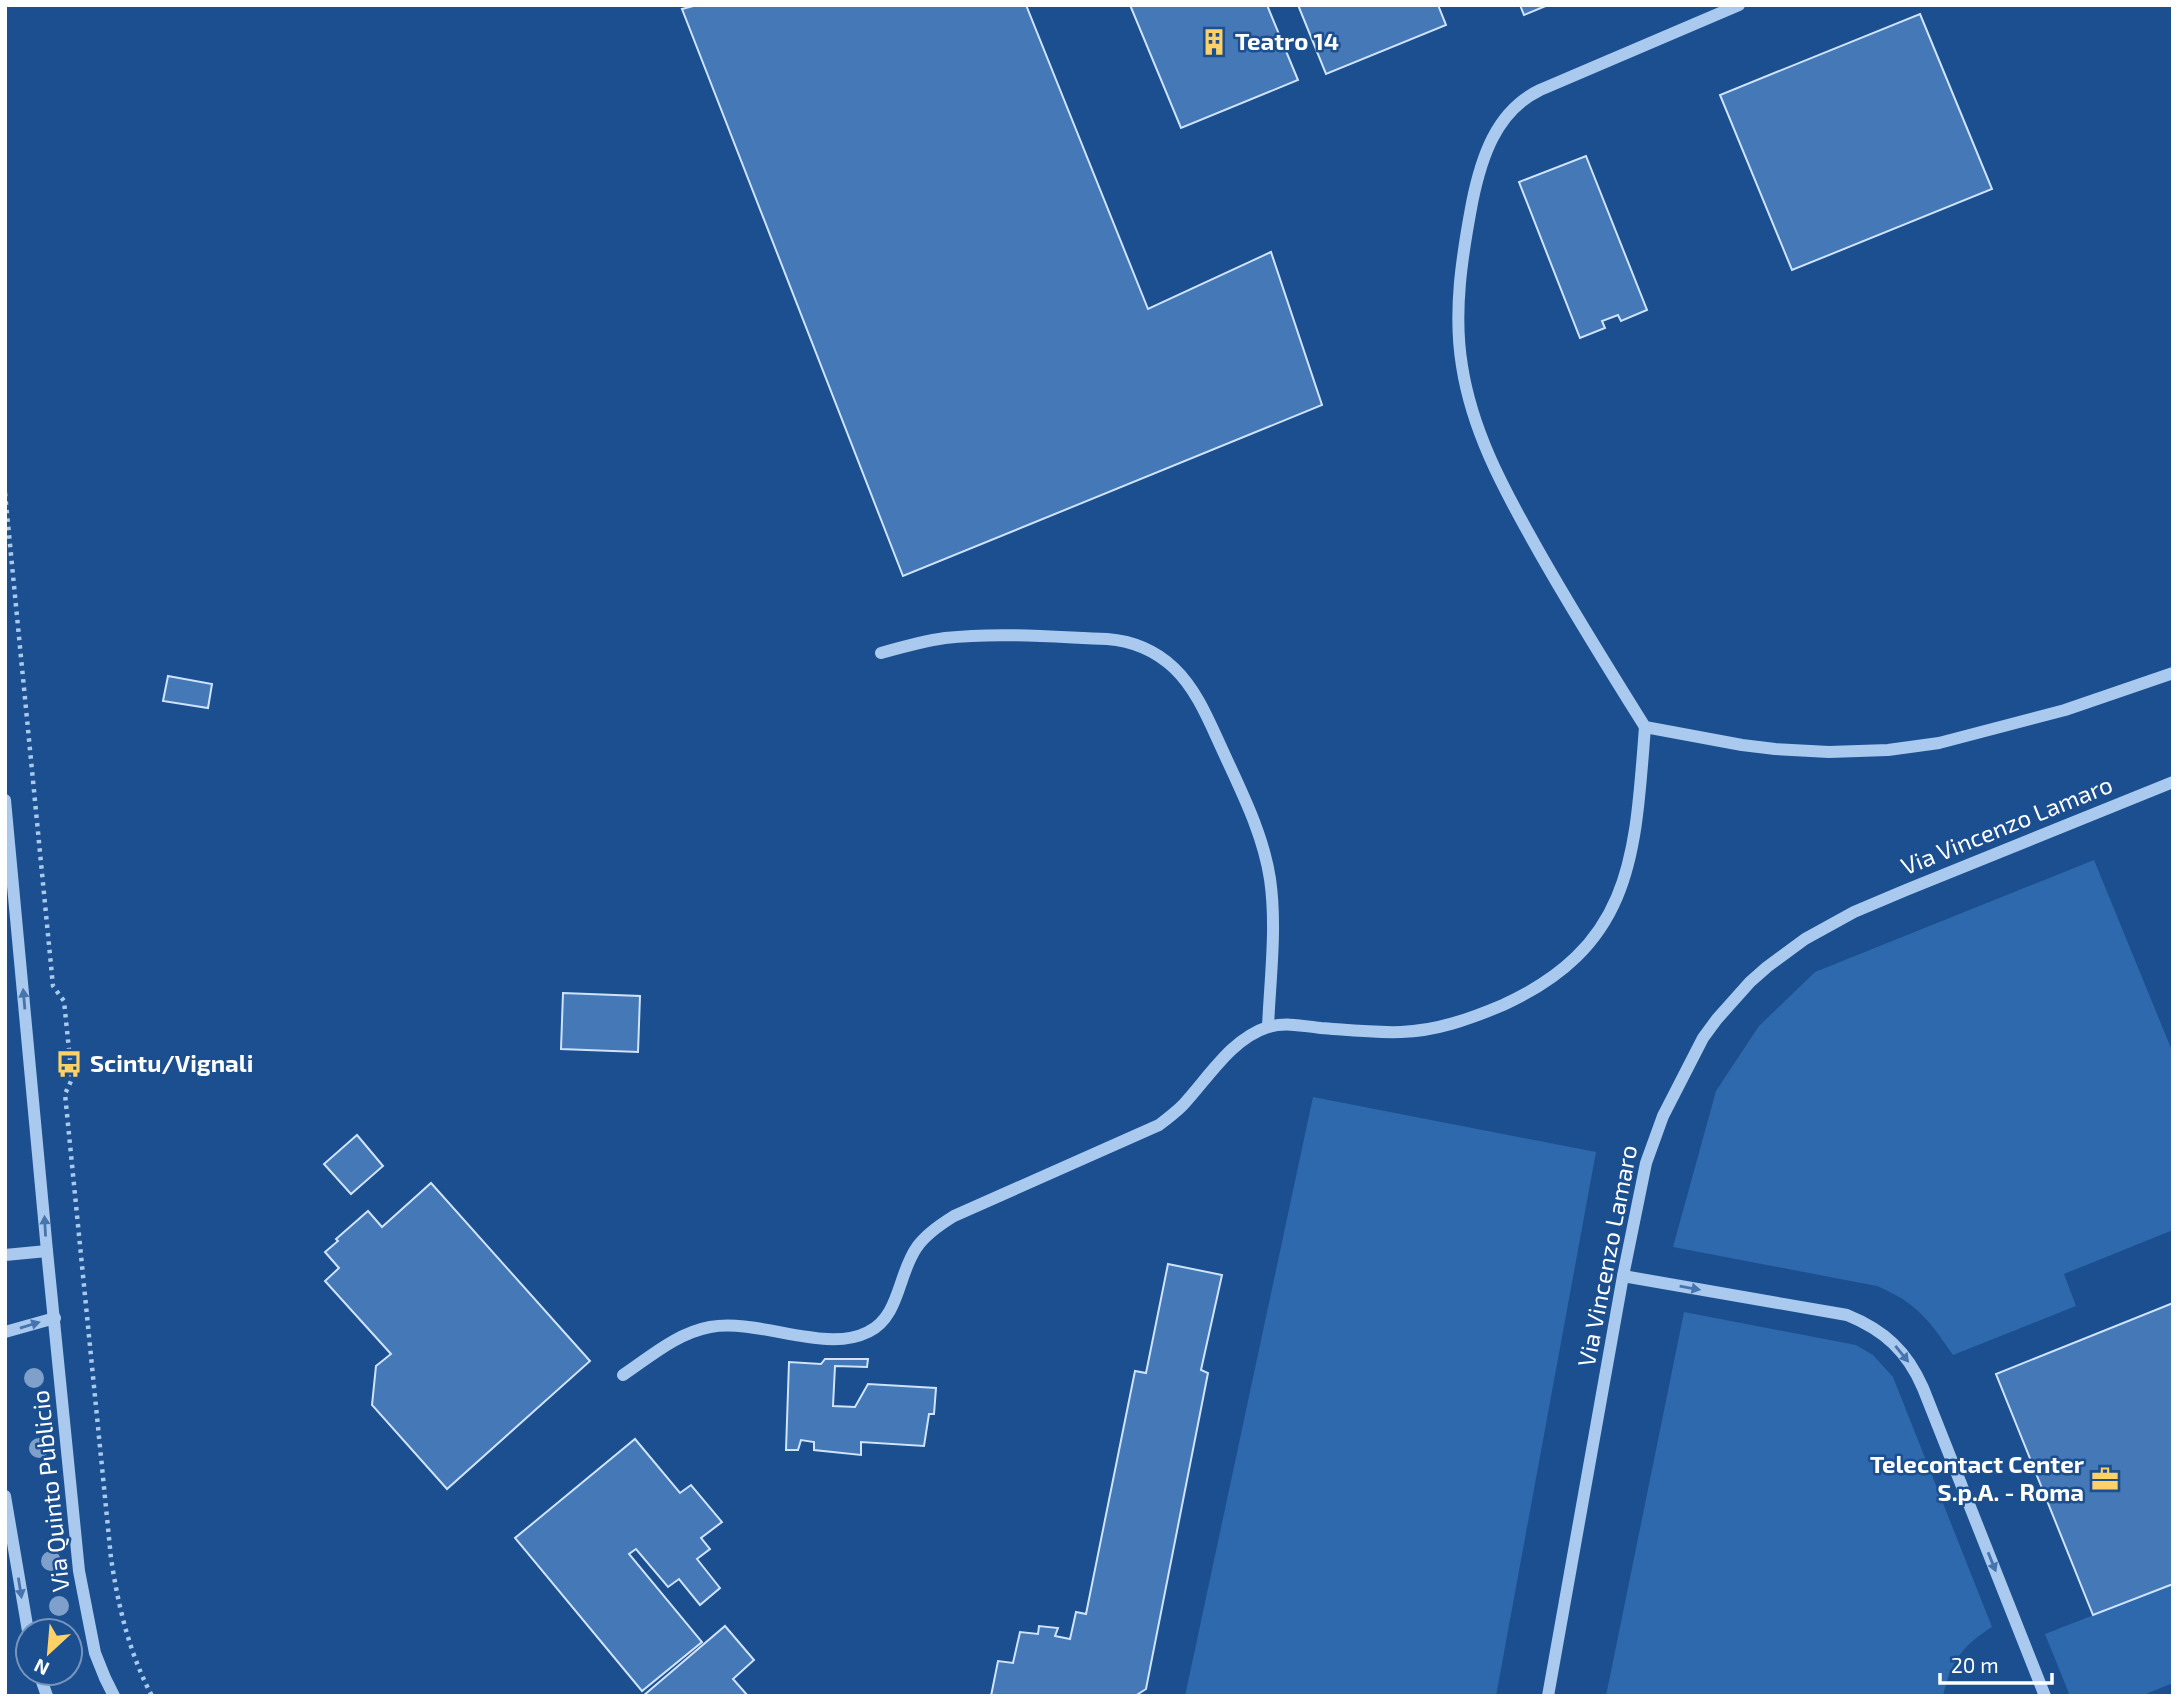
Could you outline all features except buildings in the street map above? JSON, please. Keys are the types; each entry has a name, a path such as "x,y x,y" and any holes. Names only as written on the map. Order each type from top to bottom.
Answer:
{"street":[{"path":"623,1376 674,1341 693,1331 713,1326 759,1328 823,1338 866,1334 887,1318 902,1276 918,1245 943,1223 1159,1125 1181,1107 1230,1051 1244,1039 1268,1027 1293,1025 1366,1032 1401,1032 1441,1027 1527,993 1562,969 1592,939 1604,923 1625,880 1638,821 1645,727 1544,561 1483,444 1461,363 1459,301 1463,252 1476,184 1488,146 1498,126 1512,108 1530,94 1739,5"},
{"path":"881,653 918,643 970,636 1107,639 1122,640 1149,650 1174,668 1201,704 1250,810 1265,858 1270,879 1272,927 1268,1027"},
{"path":"1645,727 1775,749 1829,752 1888,750 1938,743 2053,713 2173,673"},
{"name":"Via Vincenzo Lamaro","path":"1548,1696 1623,1276 1646,1163 1663,1116 1703,1038 1733,1000 1767,967 1805,939 1854,912 2173,782"},
{"name":"Via Quinto Publicio","path":"5,800 82,1593 95,1653 114,1696"},
{"path":"5,1255 47,1251"},
{"path":"1623,1276 1847,1315 1875,1328 1896,1345 1917,1374 1923,1388 2045,1696"},
{"path":"5,1332 55,1318"},
{"name":"Via Quinto Publicio","path":"5,1496 26,1617"}],"path":[{"path":"5,493 53,986 64,1001 66,1014 72,1079 65,1094 111,1558 116,1592 128,1636 141,1676 152,1696"}],"shaded area":[{"path":"2094,860 2173,1053 2173,1230 2064,1274 2076,1306 1953,1355 1921,1314 1891,1292 1877,1286 1673,1247 1716,1091 1759,1026 1815,972"},
{"path":"1313,1097 1596,1152 1496,1696 1185,1696"},
{"path":"1684,1312 1856,1345 1873,1355 1893,1377 1992,1627 1959,1656 1943,1696 1606,1696"},
{"path":"2173,1584 2173,1683 2141,1696 2070,1696 2045,1634"}],"place":[{"name":"Teatro 14","path":"1214,42"},
{"name":"Scintu/Vignali","path":"69,1064"},
{"name":"Telecontact Center S.p.A. - Roma","path":"2105,1479"}]}
